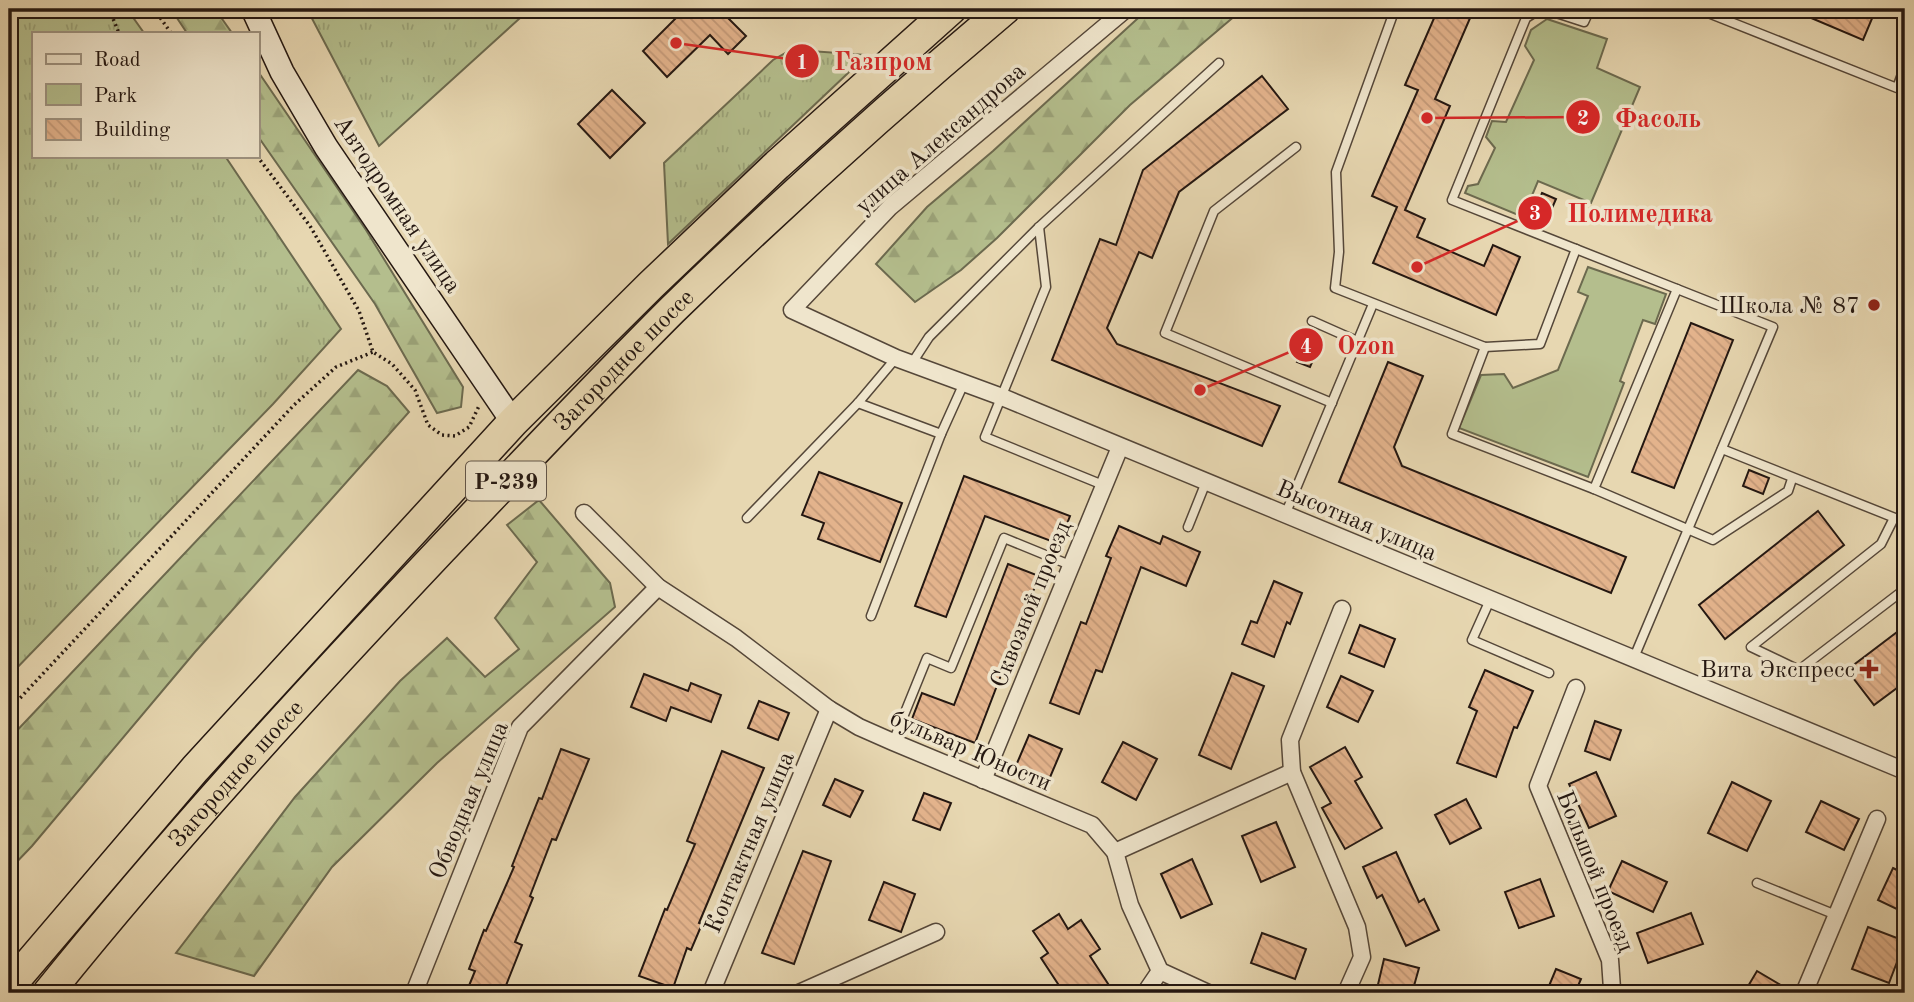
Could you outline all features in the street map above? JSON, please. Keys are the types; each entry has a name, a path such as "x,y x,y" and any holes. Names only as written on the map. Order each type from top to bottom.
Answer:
{"highway":[{"name":"Загородное шоссе","path":"9,987 195,769 513,422 776,165 951,9"},
{"name":"Загородное шоссе","path":"48,993 113,913 335,661 536,449 672,310 803,187 931,71 1005,9"}],"street":[{"name":"Автодромная улица","path":"253,9 282,72 326,147 513,422"},
{"name":"улица Александрова","path":"792,310 890,207 1126,9"},
{"name":"Высотная улица","path":"792,310 896,358 1002,397 1905,771"},
{"name":"Сквозной проезд","path":"983,780 1120,447"},
{"name":"бульвар Юности","path":"583,513 658,587 736,638 829,709 893,743 1092,825 1115,852 1130,905 1160,971"},
{"name":"Обводная улица","path":"414,993 520,727 658,587"},
{"path":"1342,609 1290,740 1292,772 1357,927 1362,957 1346,993"},
{"name":"Большой проезд","path":"1576,688 1538,786 1610,960 1611,993"},
{"name":"Контактная улица","path":"711,993 829,709"},
{"path":"1115,852 1292,772"},
{"path":"1804,993 1877,819"},
{"path":"799,993 936,932"},
{"path":"1145,993 1160,971 1208,993"}],"lane":[{"path":"1395,9 1336,172 1339,252 1335,288 1485,347 1540,344 1576,249"},
{"path":"1590,9 1584,22 1542,9 1526,18 1452,200 1773,327 1633,660"},
{"path":"1698,9 1897,88 1905,66"},
{"path":"912,363 929,337 1039,227 1219,63"},
{"path":"1296,148 1214,211 1165,333 1332,403"},
{"path":"1039,227 1046,287 985,437 1103,485"},
{"path":"1594,489 1678,289"},
{"path":"1285,515 1373,304"},
{"path":"1312,321 1357,341"},
{"path":"1485,347 1452,434 1594,489 1713,540 1788,491 1793,479"},
{"path":"747,518 858,403 896,358"},
{"path":"871,616 941,434 964,383"},
{"path":"858,403 941,434"},
{"path":"1722,449 1905,522"},
{"path":"1188,527 1206,482"},
{"path":"1894,518 1881,544 1751,647 1799,670 1905,589"},
{"path":"893,743 927,658 951,668 1004,538 1070,565"},
{"path":"1490,600 1472,640 1549,673"},
{"path":"1757,883 1836,915"}],"path":[{"path":"109,9 119,32"},
{"path":"154,9 170,32"},
{"path":"259,158 310,226 359,311 373,352 392,364 415,390 428,425 442,435 455,436 469,427 480,401 492,391"},
{"path":"9,710 294,405 336,367 373,352"}],"green space":[{"path":"9,9 127,9 143,32 32,32 32,158 226,158 341,329 273,404 9,676"},
{"path":"171,9 215,9 231,32 186,32"},
{"path":"307,9 530,9 379,146"},
{"path":"1148,9 1243,9 1130,105 997,238 961,270 915,302 876,264 927,207 993,151"},
{"path":"1547,19 1607,39 1597,68 1640,87 1591,203 1538,181 1523,217 1465,193 1468,186 1478,184 1495,148 1486,137 1492,121 1506,122 1534,60 1525,46 1531,30"},
{"path":"796,50 867,55 668,244 664,163 773,60"},
{"path":"259,73 366,230 463,387 461,407 437,413 375,304 259,138"},
{"path":"1588,267 1666,294 1655,324 1643,320 1620,381 1624,383 1588,477 1459,428 1481,375 1504,374 1513,388 1558,370 1588,296 1578,292"},
{"path":"358,370 387,386 409,412 195,652 9,870 9,739"},
{"path":"539,500 610,583 615,607 437,763 332,867 254,976 176,953 295,797 400,681 447,638 485,677 519,649 495,618 537,562 507,525"}],"building":[{"path":"685,9 719,9 746,36 728,54 710,35 667,77 643,51"},
{"path":"1438,9 1474,9 1435,99 1450,106 1405,210 1425,219 1417,237 1484,266 1493,245 1520,257 1496,315 1373,263 1397,207 1372,196 1418,90 1405,85"},
{"path":"1790,9 1876,9 1863,40"},
{"path":"1262,76 1288,109 1179,192 1152,258 1139,252 1107,328 1117,344 1280,406 1262,446 1052,360 1100,239 1116,245 1143,170"},
{"path":"612,90 645,123 610,158 578,124"},
{"path":"1542,193 1556,199 1549,215 1535,209"},
{"path":"1691,323 1733,340 1674,488 1632,472"},
{"path":"1303,347 1316,353 1310,367 1297,362"},
{"path":"1388,362 1423,376 1394,447 1402,466 1626,557 1611,593 1339,482"},
{"path":"1749,470 1769,478 1763,494 1743,486"},
{"path":"819,472 902,503 880,562 818,539 824,523 802,515"},
{"path":"964,476 1070,516 1059,544 985,516 946,617 915,606"},
{"path":"1818,511 1844,545 1725,639 1699,605"},
{"path":"1119,526 1160,544 1163,536 1200,552 1186,586 1141,567 1102,672 1096,670 1079,714 1050,703 1081,622 1086,624 1111,558 1106,556"},
{"path":"1008,564 1039,576 975,743 912,719 922,693 954,705"},
{"path":"1274,581 1302,593 1290,624 1287,622 1274,657 1242,644 1251,621 1257,623"},
{"path":"1360,625 1395,639 1384,667 1349,653"},
{"path":"1905,626 1905,682 1874,705 1847,670"},
{"path":"1485,670 1533,691 1517,728 1514,727 1496,777 1457,763 1477,711 1469,707"},
{"path":"1232,673 1264,686 1231,769 1199,755"},
{"path":"644,674 688,691 691,683 721,695 711,722 671,707 666,721 631,707"},
{"path":"1341,676 1373,691 1358,722 1327,707"},
{"path":"759,701 789,713 778,740 748,728"},
{"path":"1595,721 1621,730 1610,760 1585,751"},
{"path":"1029,735 1062,749 1048,782 1015,768"},
{"path":"1123,742 1157,759 1136,800 1102,782"},
{"path":"1345,747 1362,777 1355,781 1382,828 1345,849 1322,808 1331,803 1310,767"},
{"path":"561,749 589,759 556,840 552,839 530,896 533,898 515,942 522,945 503,993 466,993 475,971 469,969 484,930 486,931 514,867 512,866 527,828 539,798 542,799"},
{"path":"722,751 764,768 699,923 702,924 691,950 687,948 673,988 639,976 665,909 667,910 695,844 687,841"},
{"path":"1596,772 1616,816 1589,828 1569,784"},
{"path":"835,779 863,791 850,817 823,805"},
{"path":"1732,782 1771,801 1747,851 1708,833"},
{"path":"924,793 951,803 940,830 913,820"},
{"path":"1466,799 1481,828 1450,844 1435,815"},
{"path":"1821,801 1859,819 1844,850 1806,832"},
{"path":"1276,822 1295,867 1261,882 1242,836"},
{"path":"803,851 831,861 794,964 762,953"},
{"path":"1396,852 1419,902 1424,899 1439,930 1406,946 1382,895 1377,898 1363,867"},
{"path":"1192,859 1212,904 1181,918 1161,874"},
{"path":"1622,861 1667,882 1653,912 1608,891"},
{"path":"1893,868 1905,874 1905,913 1878,900"},
{"path":"1540,879 1554,916 1519,928 1505,892"},
{"path":"884,882 915,894 901,932 869,920"},
{"path":"1691,913 1703,944 1648,963 1637,933"},
{"path":"1059,914 1068,929 1081,920 1100,949 1090,956 1114,993 1064,993 1041,958 1048,953 1033,931"},
{"path":"1868,927 1905,941 1889,983 1852,969"},
{"path":"1262,933 1306,949 1295,979 1251,963"},
{"path":"1384,959 1419,968 1412,993 1376,993"},
{"path":"1556,969 1581,979 1575,993 1546,993"},
{"path":"1757,971 1794,993 1744,993"}],"place":[{"name":"Газпром","path":"676,43"},
{"name":"Фасоль","path":"1427,118"},
{"name":"Полимедика","path":"1417,267"},
{"name":"Школа № 87","path":"1874,305"},
{"name":"Ozon","path":"1200,390"},
{"name":"Вита Экспресс","path":"1869,669"}]}
